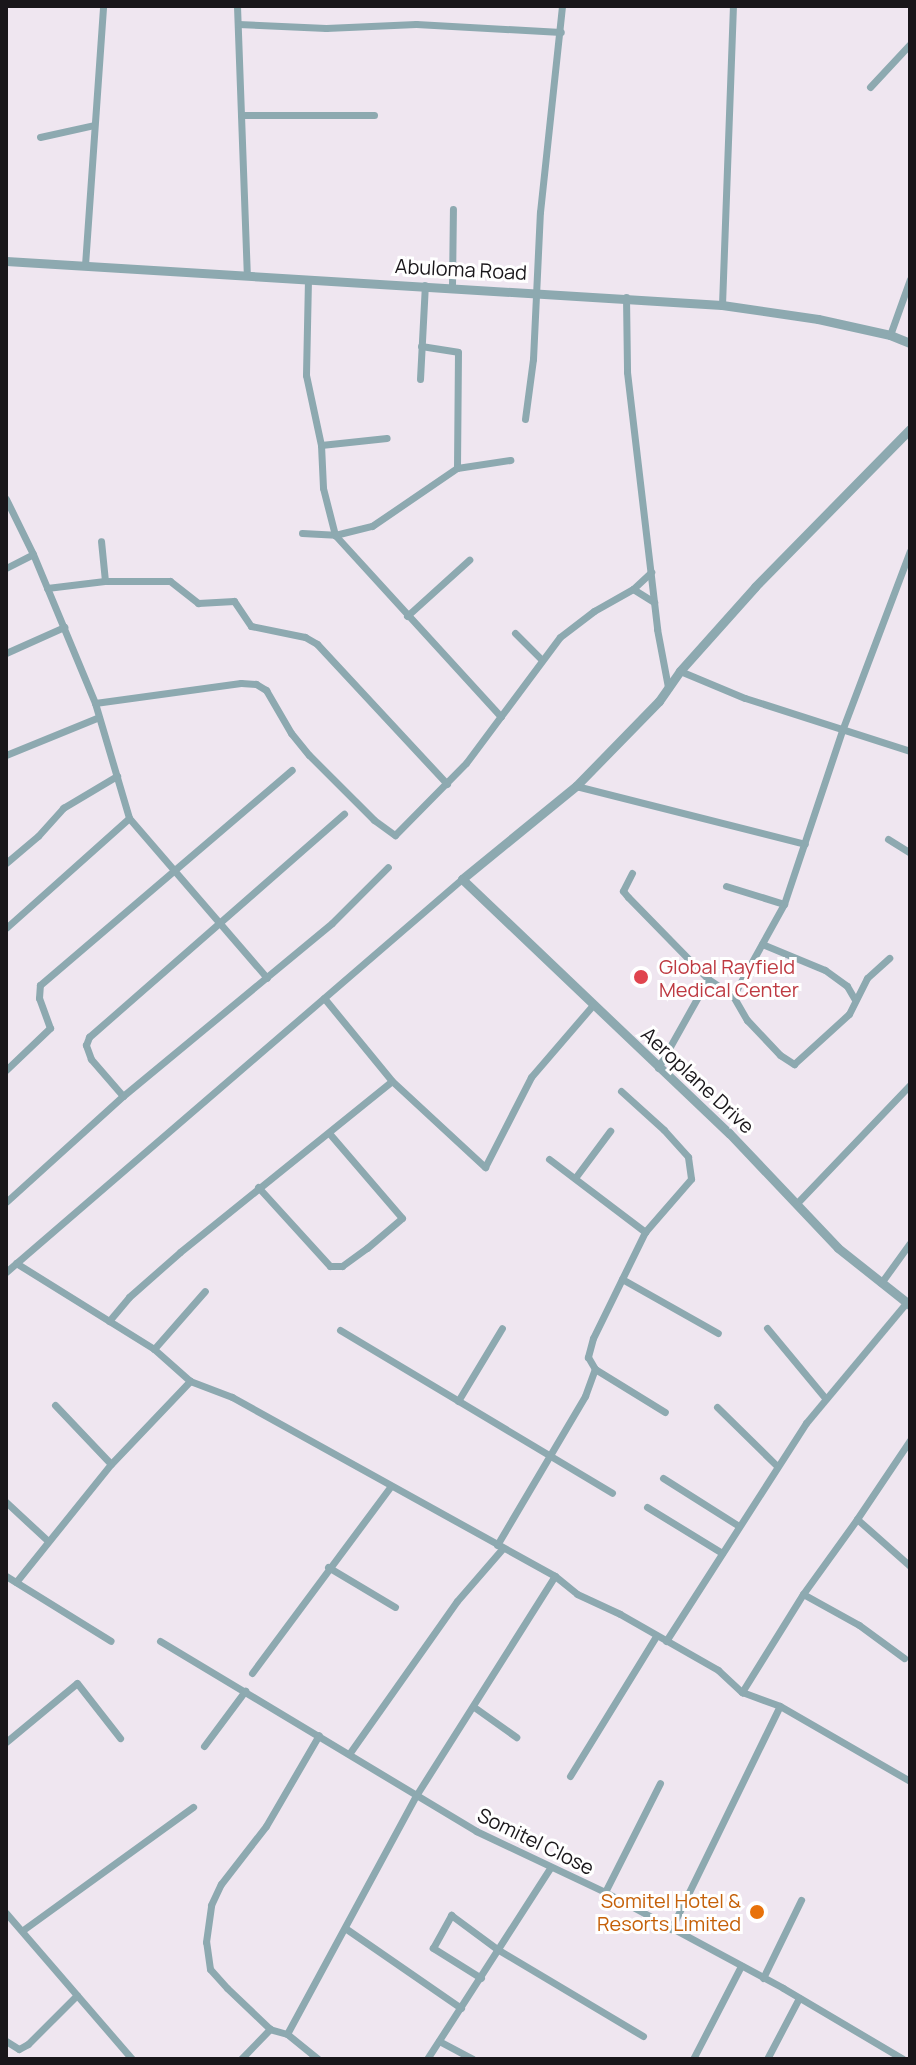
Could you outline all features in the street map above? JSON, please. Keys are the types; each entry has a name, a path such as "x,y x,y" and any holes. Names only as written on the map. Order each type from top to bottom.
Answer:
{"street":[{"path":"85,265 103,6"},
{"path":"237,6 247,276"},
{"path":"525,419 537,291 540,212 562,6"},
{"path":"722,305 733,6"},
{"path":"238,24 326,28 416,24 561,32"},
{"path":"870,87 910,44"},
{"path":"241,115 374,115"},
{"path":"40,137 94,125"},
{"path":"452,286 453,209"},
{"name":"Abuloma Road","path":"6,261 537,291 722,305 793,315 890,335 910,343"},
{"path":"308,279 306,375 321,445 323,488 335,535 501,717"},
{"path":"890,335 910,279"},
{"path":"420,379 425,285"},
{"path":"626,297 627,372 654,602 668,687"},
{"path":"421,346 458,352 457,468"},
{"path":"6,1272 462,879 576,786 653,708 680,671 755,587 910,429"},
{"path":"321,445 387,438"},
{"path":"302,533 335,535 372,526 457,468 510,460"},
{"path":"6,499 33,554 95,703 129,818 267,978"},
{"path":"101,541 105,581"},
{"path":"889,958 867,978 849,1014 794,1064 757,1031 735,1005 733,996 784,904 843,728 910,551"},
{"path":"6,568 33,554"},
{"path":"407,616 469,560"},
{"path":"95,703 241,683 256,684 266,690 291,733 309,755 374,820 395,835 447,784 542,660 576,623 633,589 651,572"},
{"path":"47,588 105,581 170,581 198,603 234,601 246,624 305,637 317,644 447,784"},
{"path":"633,589 654,602"},
{"path":"6,653 64,627"},
{"path":"515,633 542,660"},
{"path":"680,671 745,698 910,751"},
{"path":"6,755 99,717"},
{"path":"6,1070 50,1028 39,998 40,985 292,770"},
{"path":"6,863 38,836 63,808 117,776"},
{"path":"576,786 805,844"},
{"path":"123,1096 91,1059 86,1045 89,1037 344,814"},
{"path":"6,928 129,818"},
{"path":"888,839 910,853"},
{"path":"6,1202 123,1096 332,923 388,867"},
{"path":"632,873 623,891 708,979 733,996"},
{"name":"Aeroplane Drive","path":"462,879 798,1202 838,1248 908,1304"},
{"path":"726,886 784,904"},
{"path":"762,944 825,970 847,986 855,1000"},
{"path":"658,1068 708,979"},
{"path":"324,998 392,1081 485,1167 531,1077 593,1005"},
{"path":"109,1321 155,1274 258,1187 392,1081"},
{"path":"798,1202 910,1085"},
{"path":"621,1091 688,1157 691,1179 645,1232 593,1338 588,1357 595,1369 665,1412"},
{"path":"575,1178 610,1131"},
{"path":"258,1187 330,1266 342,1266 376,1241 402,1218 329,1133"},
{"path":"549,1159 645,1232"},
{"path":"881,1283 910,1243"},
{"path":"16,1263 154,1349 190,1381 232,1397 555,1576 577,1594 718,1670 742,1692 780,1706 910,1781"},
{"path":"622,1279 718,1333"},
{"path":"154,1349 205,1291"},
{"path":"666,1641 777,1466 826,1399 908,1304"},
{"path":"458,1401 502,1328"},
{"path":"767,1328 826,1399"},
{"path":"340,1330 612,1493"},
{"path":"349,1754 457,1601 500,1547 585,1396 595,1369"},
{"path":"16,1582 111,1464 190,1381"},
{"path":"55,1405 111,1464"},
{"path":"717,1407 777,1466"},
{"path":"742,1692 803,1594 910,1440"},
{"path":"663,1478 739,1526"},
{"path":"252,1673 390,1487"},
{"path":"6,1502 48,1541"},
{"path":"647,1507 722,1553"},
{"path":"857,1519 910,1566"},
{"path":"328,1567 395,1607"},
{"path":"6,1576 111,1641"},
{"path":"287,2034 417,1794 555,1576"},
{"path":"803,1594 859,1625 904,1658"},
{"path":"570,1776 656,1636"},
{"name":"Somitel Close","path":"160,1641 476,1831 605,1892 903,2059"},
{"path":"6,1742 77,1683 120,1738"},
{"path":"204,1746 245,1691"},
{"path":"671,1929 780,1706"},
{"path":"474,1707 516,1737"},
{"path":"318,2059 287,2034 270,2029 210,1969 206,1942 211,1905 221,1884 266,1826 319,1735"},
{"path":"605,1892 660,1783"},
{"path":"23,1930 193,1807"},
{"path":"427,2059 550,1868"},
{"path":"763,1978 801,1900"},
{"path":"6,1913 132,2059"},
{"path":"481,1978 433,1948 451,1915 497,1949 643,2036"},
{"path":"345,1928 461,2008"},
{"path":"693,2059 741,1966"},
{"path":"6,2041 19,2049 28,2044 77,1995"},
{"path":"767,2059 799,1998"},
{"path":"241,2059 270,2029"},
{"path":"439,2041 473,2059"}],"place":[{"name":"Global Rayfield Medical Center","path":"641,977"},
{"name":"Somitel Hotel & Resorts Limited","path":"757,1912"}]}
